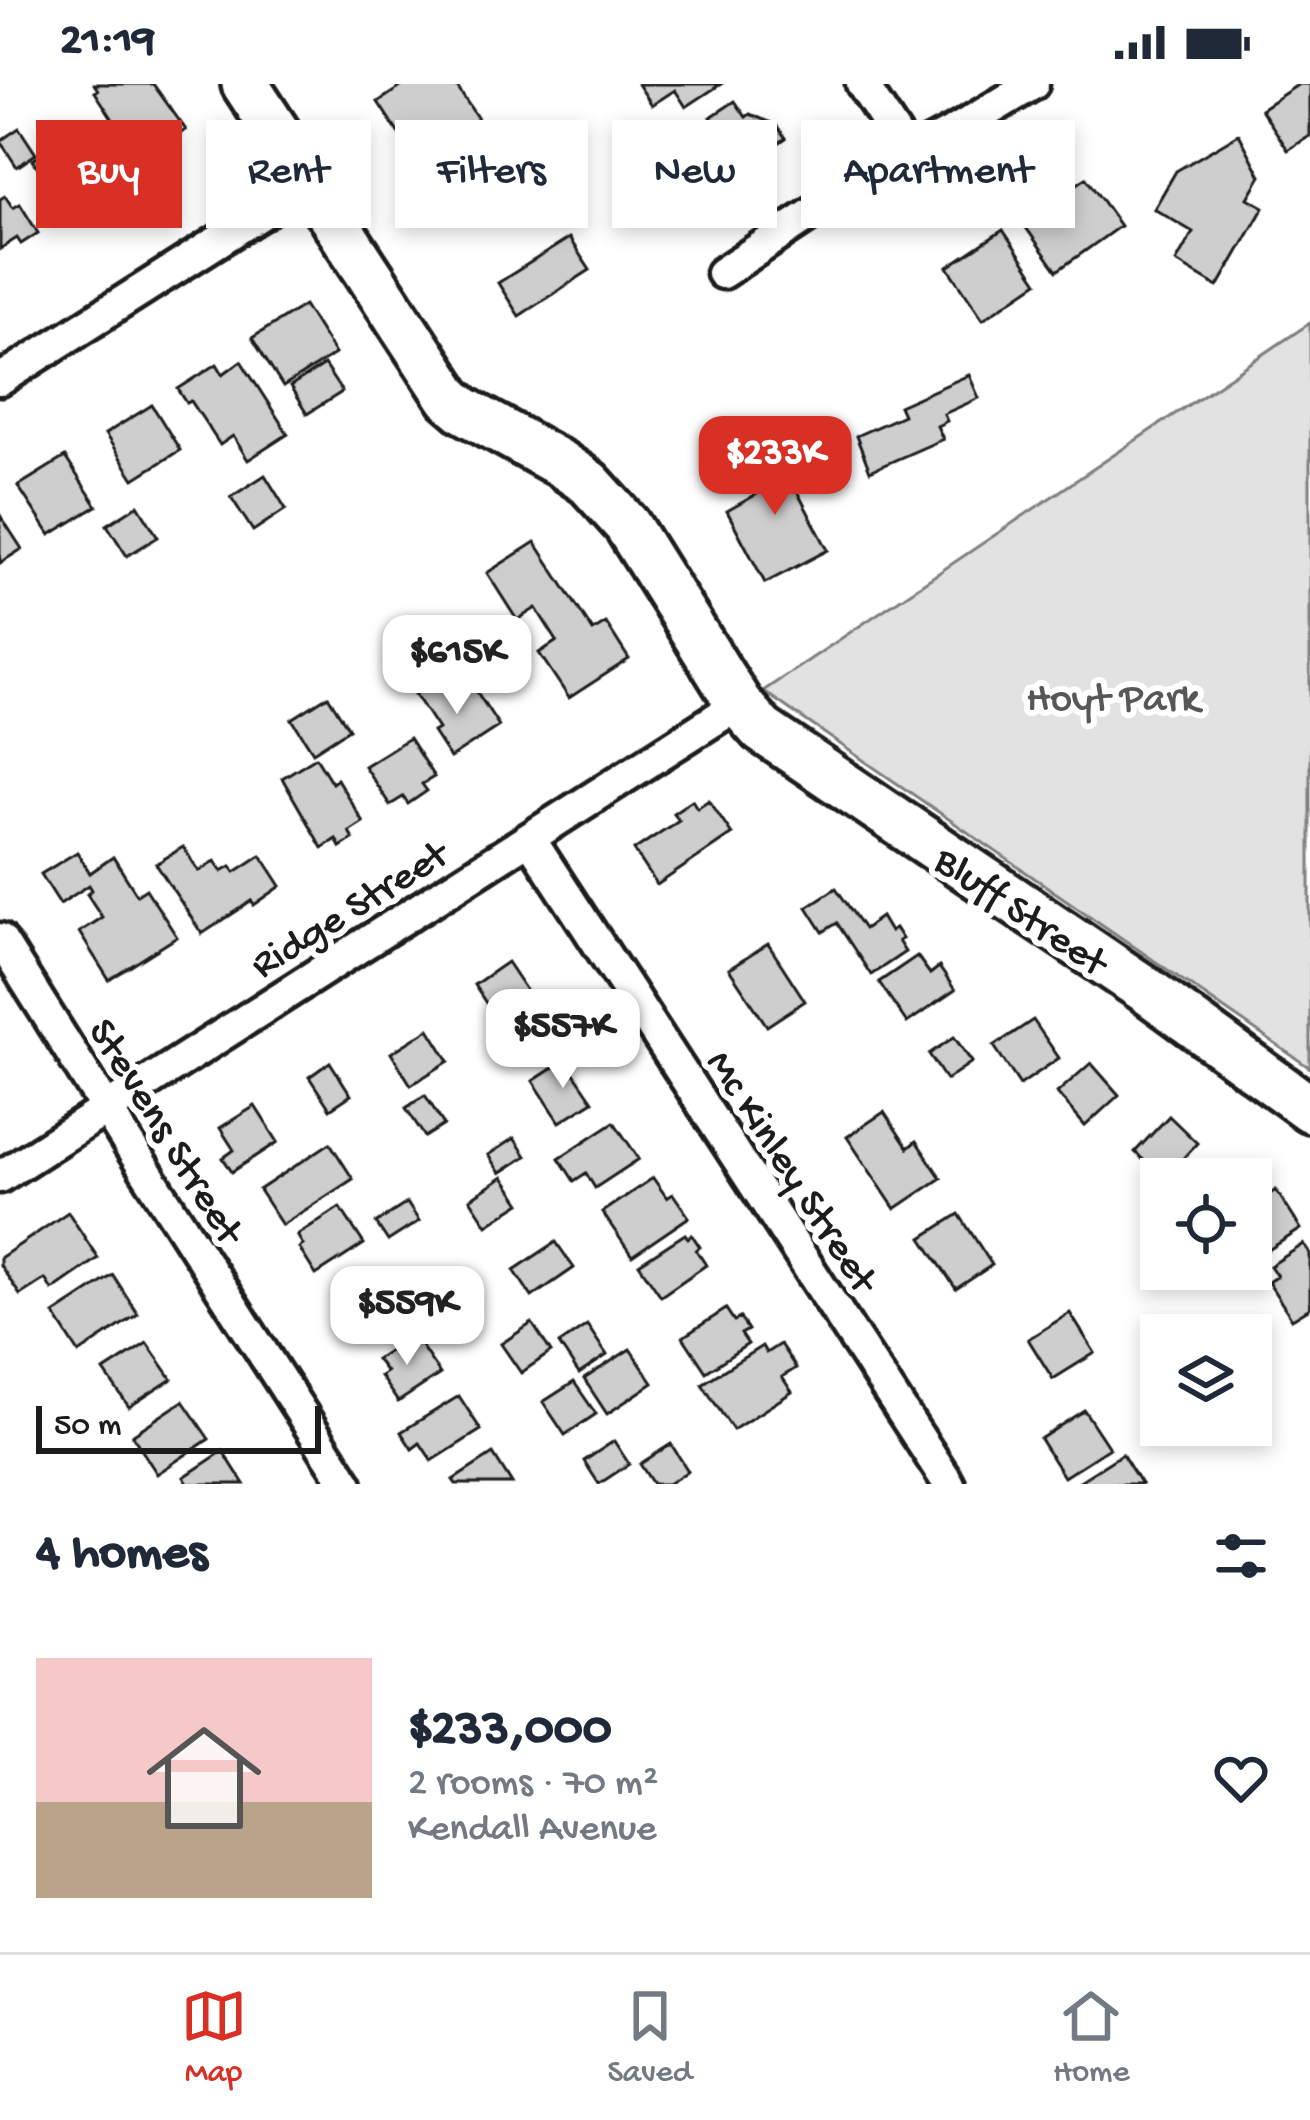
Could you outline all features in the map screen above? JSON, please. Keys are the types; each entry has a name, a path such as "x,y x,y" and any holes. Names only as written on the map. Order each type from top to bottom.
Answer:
{"street":[{"name":"Bluff Street","path":"245,84 268,120"},
{"path":"862,84 886,120"},
{"path":"973,120 1033,84"},
{"path":"722,273 801,222"},
{"path":"0,380 239,228"},
{"name":"Bluff Street","path":"337,228 450,398 589,483 627,525 739,704 762,730 1145,989 1310,1109"},
{"name":"Ridge Street","path":"0,1177 739,704"},
{"name":"Mc Kinley Street","path":"530,839 949,1484"},
{"name":"Stevens Street","path":"0,939 347,1484"}],"green space":[{"name":"Hoyt Park","path":"1310,323 1310,1068 763,691"}],"building":[{"path":"94,84 153,84 179,120 109,120"},
{"path":"405,84 455,84 478,119 395,120 395,128 378,102"},
{"path":"638,84 721,84 686,107 675,90 652,105"},
{"path":"1299,84 1310,84 1310,136 1288,150 1261,109"},
{"path":"735,101 746,117 750,114 764,120 713,120 711,117"},
{"path":"19,128 36,154 17,167 0,141"},
{"path":"1239,134 1261,176 1248,198 1264,207 1218,287 1176,262 1193,232 1154,209 1176,171"},
{"path":"1086,178 1120,226 1057,271 1026,228 1075,228 1075,186"},
{"path":"5,196 13,208 20,204 38,233 0,249 0,199"},
{"path":"1003,230 1038,282 983,319 948,267"},
{"path":"569,238 590,270 519,316 498,283"},
{"path":"304,305 335,354 283,387 252,338"},
{"path":"241,361 288,434 248,460 233,436 220,445 178,389 217,364 223,374"},
{"path":"324,365 342,392 307,414 290,387"},
{"path":"969,375 979,398 944,414 947,421 937,426 943,439 870,471 856,436 903,415 899,406"},
{"path":"152,405 180,450 134,479 105,434"},
{"path":"771,442 828,550 765,583 727,511 759,493 741,458"},
{"path":"65,457 97,506 50,535 18,486"},
{"path":"265,475 286,509 253,531 231,497"},
{"path":"138,505 158,537 127,556 107,525"},
{"path":"0,515 22,549 0,563"},
{"path":"535,542 593,631 606,623 629,659 569,698 539,653 557,641 536,608 517,620 487,573"},
{"path":"438,679 451,700 473,686 499,726 450,758 415,694"},
{"path":"328,696 349,729 313,752 292,719"},
{"path":"409,738 434,777 422,784 427,791 408,804 403,797 390,805 364,766"},
{"path":"316,757 332,783 337,779 363,822 349,831 353,839 340,847 336,839 322,848 282,778"},
{"path":"692,800 697,808 709,800 732,834 657,885 634,850 679,820 673,813"},
{"path":"183,847 199,871 215,861 222,871 231,866 235,872 261,855 281,886 202,934 156,864"},
{"path":"77,852 90,873 113,857 137,895 146,889 177,937 109,980 79,932 102,917 87,894 92,890 89,885 60,904 41,874"},
{"path":"836,888 864,929 881,917 890,932 895,928 905,952 871,975 837,923 823,932 807,907"},
{"path":"768,944 805,1001 767,1026 729,969"},
{"path":"917,956 930,974 939,967 955,990 907,1023 879,982"},
{"path":"507,962 546,1020 522,1036 512,1021 502,1027 474,985"},
{"path":"1033,1020 1059,1058 1020,1085 994,1046"},
{"path":"429,1029 449,1061 411,1085 391,1053"},
{"path":"954,1037 972,1062 946,1080 929,1054"},
{"path":"565,1060 593,1101 560,1122 533,1081"},
{"path":"330,1062 351,1095 330,1109 309,1077"},
{"path":"1091,1063 1119,1095 1085,1126 1057,1093"},
{"path":"425,1095 444,1125 425,1137 406,1108"},
{"path":"255,1106 278,1142 232,1172 223,1158 234,1150 220,1128"},
{"path":"884,1112 908,1148 916,1141 941,1178 895,1209 847,1137"},
{"path":"1169,1116 1197,1143 1183,1158 1141,1158 1135,1152"},
{"path":"614,1122 639,1159 595,1188 586,1173 574,1181 559,1158"},
{"path":"514,1138 526,1156 500,1173 488,1155"},
{"path":"330,1143 353,1179 282,1225 259,1190"},
{"path":"503,1177 521,1203 487,1225 470,1199"},
{"path":"653,1178 667,1198 673,1194 689,1217 632,1256 602,1212"},
{"path":"1276,1190 1301,1229 1272,1248 1272,1193"},
{"path":"407,1203 419,1221 388,1241 376,1223"},
{"path":"340,1207 364,1244 316,1275 299,1248 303,1245 297,1235"},
{"path":"68,1212 98,1258 52,1290 45,1279 20,1295 0,1258"},
{"path":"959,1214 992,1265 956,1289 922,1238"},
{"path":"685,1234 692,1235 706,1265 661,1296 639,1264"},
{"path":"556,1242 574,1268 532,1297 514,1270"},
{"path":"1304,1244 1310,1253 1310,1308 1292,1319 1272,1288 1277,1276 1272,1265"},
{"path":"113,1275 138,1314 79,1353 54,1314"},
{"path":"376,1275 402,1314 359,1342 333,1303"},
{"path":"726,1309 748,1330 741,1334 748,1344 706,1372 683,1337"},
{"path":"1070,1313 1095,1353 1053,1379 1028,1339"},
{"path":"532,1323 551,1352 521,1373 501,1344"},
{"path":"587,1325 607,1355 579,1374 559,1344"},
{"path":"413,1334 440,1374 398,1402 380,1376 386,1372 376,1359"},
{"path":"147,1343 172,1379 129,1407 104,1371"},
{"path":"780,1344 796,1368 782,1377 792,1392 733,1430 702,1384 762,1346 766,1353"},
{"path":"630,1349 653,1383 607,1414 584,1379"},
{"path":"574,1382 596,1414 565,1435 543,1402"},
{"path":"459,1396 481,1430 432,1461 420,1443 412,1449 401,1432"},
{"path":"183,1401 209,1439 157,1474 132,1435"},
{"path":"1084,1410 1109,1448 1064,1477 1040,1439"},
{"path":"614,1441 629,1464 599,1484 584,1461"},
{"path":"671,1444 688,1471 668,1484 653,1484 640,1464"},
{"path":"223,1451 244,1484 188,1484 184,1477"},
{"path":"493,1454 512,1484 456,1484 453,1480"},
{"path":"1122,1454 1141,1484 1075,1484"}]}
